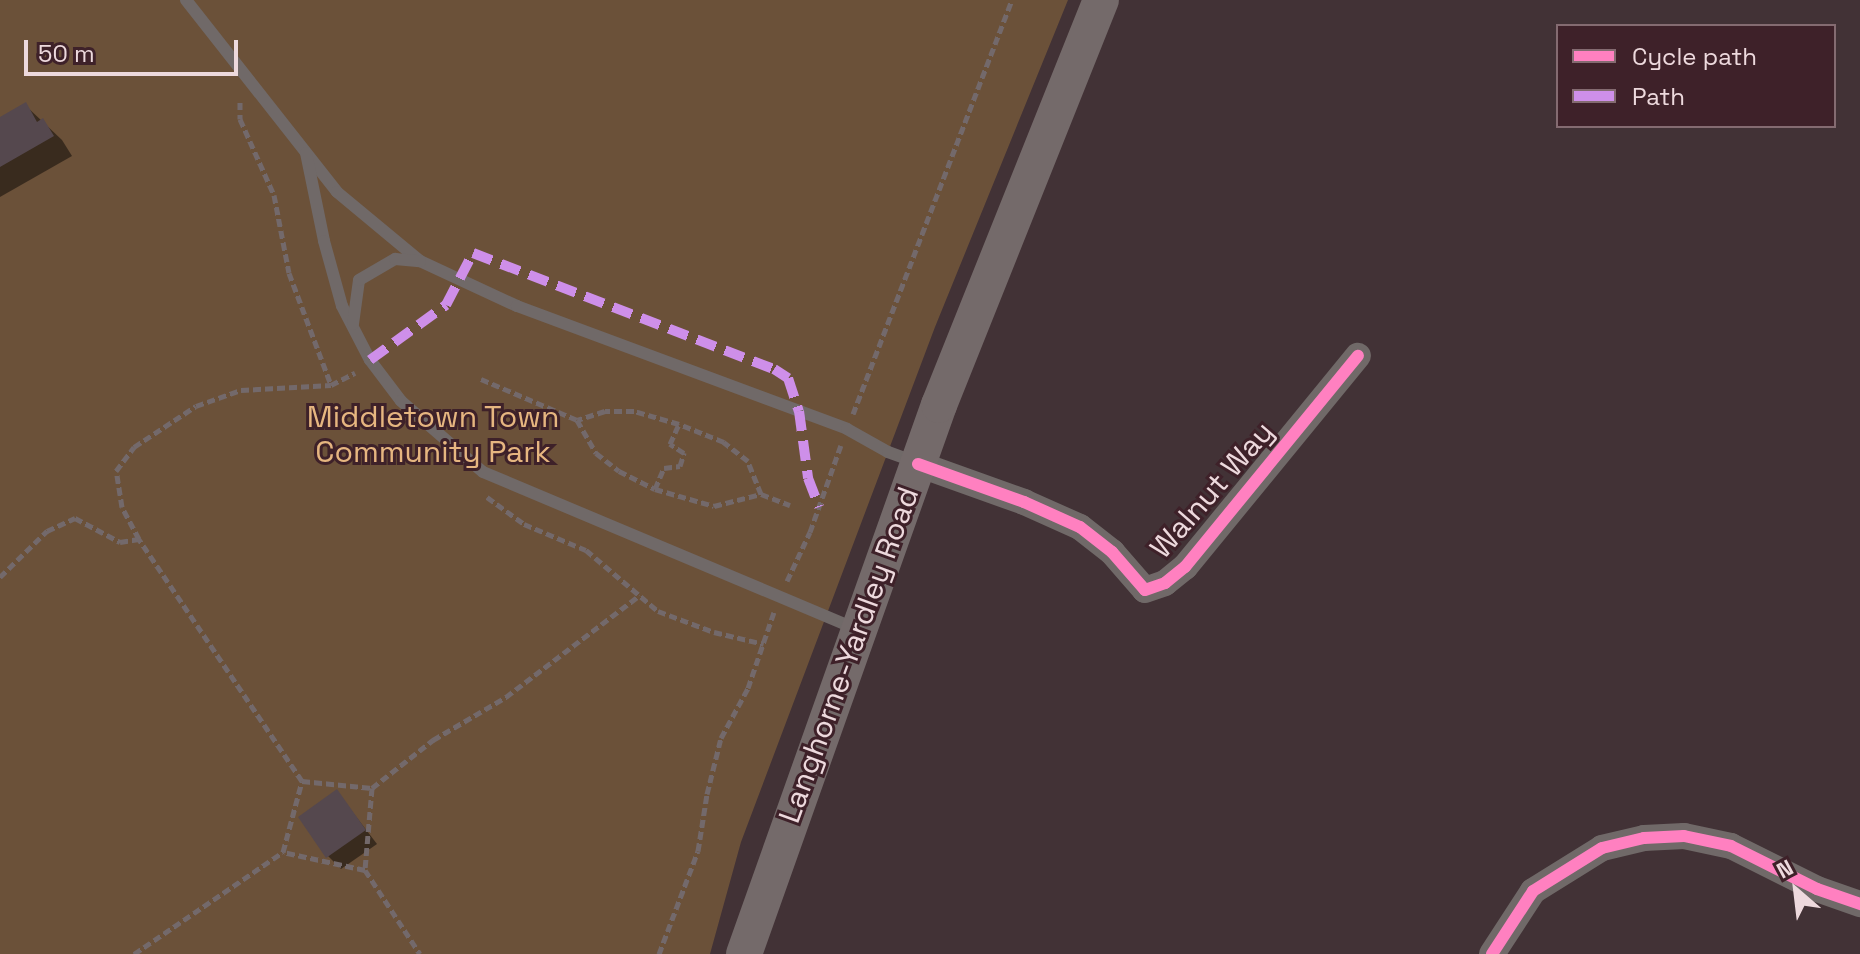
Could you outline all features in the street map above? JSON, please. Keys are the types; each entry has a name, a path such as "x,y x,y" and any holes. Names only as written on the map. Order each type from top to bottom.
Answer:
{"main road":[{"name":"Langhorne-Yardley Road","path":"744,954 918,464 995,261 1101,0"}],"street":[{"name":"Walnut Way","path":"918,464 1024,502 1080,527 1112,552 1145,590 1165,583 1185,567 1358,356"},
{"path":"1492,954 1533,891 1602,848 1644,838 1684,836 1731,846 1817,889 1860,904"}],"lane":[{"path":"186,0 337,192 420,261 517,306 847,429 888,452 918,464"},
{"path":"306,150 324,241 342,306 370,360 401,401 450,444 483,472 860,630"},
{"path":"353,324 359,280 395,259 420,261"}],"path":[{"path":"659,954 698,851 707,794 721,738 748,688 780,596 810,532 1012,0"},
{"path":"239,67 240,119 274,195 289,273 331,385"},
{"path":"134,954 283,852 302,781 139,539 122,507 116,471 134,447 196,406 241,390 331,385 349,377 370,360"},
{"path":"481,379 577,420 596,453 619,471 655,489 714,506 761,494 790,505"},
{"path":"577,420 605,411 634,411 724,442 748,461 761,494"},
{"path":"655,489 664,468 680,466 684,453 670,444 679,424"},
{"path":"476,489 524,524 586,550 658,611 714,632 764,644"},
{"path":"0,577 47,531 75,518 120,542 139,539"},
{"path":"302,781 372,788 433,740 506,697 640,595"},
{"path":"372,788 365,870 420,954"},
{"path":"283,852 365,870"}],"green space":[{"name":"Middletown Town Community Park","path":"0,0 1068,0 935,327 741,842 710,954 0,954"}],"building":[{"path":"26,102 37,122 43,118 54,136 0,167 0,117"},
{"path":"337,789 366,830 326,858 298,817"}],"marked path":[{"path":"370,360 446,305 473,253 774,369 788,378 799,411 808,478 819,507"}],"cycle path":[{"path":"918,464 1024,502 1080,527 1112,552 1145,590 1165,583 1185,567 1358,356"},
{"path":"1492,954 1533,891 1602,848 1644,838 1684,836 1731,846 1817,889 1860,904"}]}
